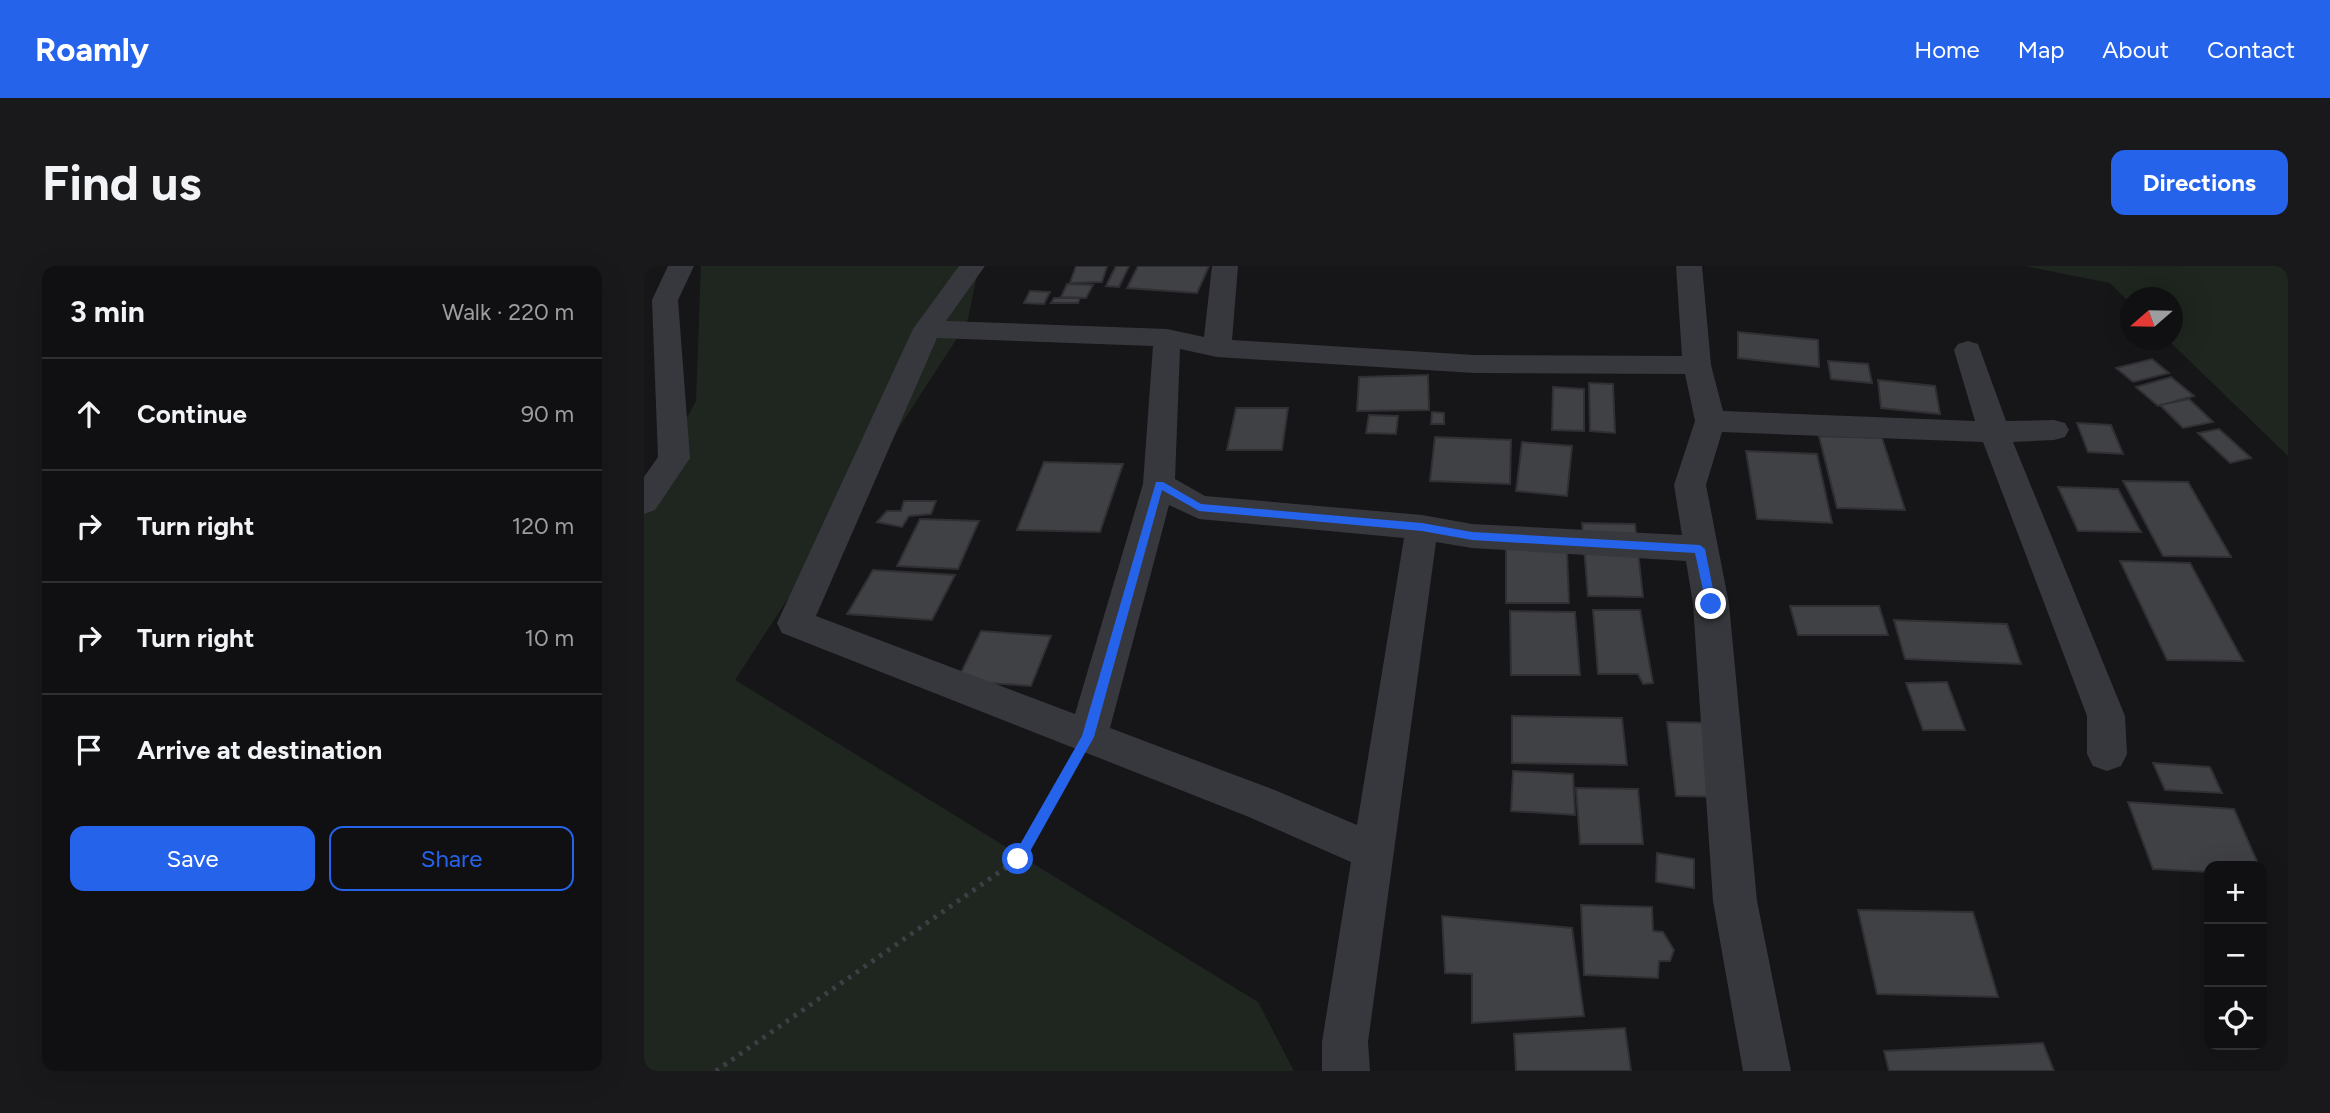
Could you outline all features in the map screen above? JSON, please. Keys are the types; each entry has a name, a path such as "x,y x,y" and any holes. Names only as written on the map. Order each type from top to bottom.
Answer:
{"street":[{"path":"644,502 674,458 665,300 681,266"},
{"path":"972,266 927,329 795,624 1262,804 1355,844"},
{"path":"1217,348 1225,266"},
{"path":"1689,266 1697,365 1710,421 1690,485 1711,604 1735,901 1767,1071"},
{"path":"927,329 1167,338 1217,348 1474,365 1697,365"},
{"path":"1088,737 1159,484 1167,338"},
{"path":"1968,350 1994,432 2106,716 2107,754"},
{"path":"1710,421 1994,432 2054,430"},
{"path":"1159,484 1199,508 1422,527 1472,536 1700,549"},
{"path":"1346,1071 1345,1042 1422,527"}],"path":[{"path":"716,1071 1018,859 1088,737"}],"shaded area":[{"path":"701,266 979,266 967,323 735,680 1258,1002 1294,1071 644,1071 644,497 696,401"},
{"path":"2025,266 2288,266 2288,456 2178,350 2183,350 2183,287 2120,287 2120,293 2110,283"}],"building":[{"path":"1076,266 1107,266 1102,282 1070,283"},
{"path":"1116,266 1129,266 1119,287 1106,286"},
{"path":"1138,266 1209,266 1197,293 1127,288"},
{"path":"1067,284 1093,285 1086,298 1061,297"},
{"path":"1030,291 1050,292 1044,304 1024,303"},
{"path":"1054,298 1080,298 1078,303 1051,303"},
{"path":"1738,332 1818,340 1819,367 1738,358"},
{"path":"2152,359 2169,373 2133,382 2116,368"},
{"path":"1828,361 1868,364 1872,383 1831,379"},
{"path":"1428,375 1429,410 1357,411 1359,377"},
{"path":"2171,377 2194,396 2158,406 2136,387"},
{"path":"1878,380 1935,386 1940,414 1881,408"},
{"path":"1589,383 1613,384 1615,433 1590,431"},
{"path":"1553,387 1584,389 1584,431 1552,430"},
{"path":"2189,399 2213,422 2183,428 2160,405"},
{"path":"1236,408 1288,408 1282,450 1227,450"},
{"path":"1432,412 1444,413 1444,424 1431,424"},
{"path":"1369,415 1398,416 1396,434 1366,433"},
{"path":"2077,423 2111,425 2123,454 2088,452"},
{"path":"2219,429 2251,458 2230,463 2198,433"},
{"path":"1819,436 1882,438 1905,510 1837,508"},
{"path":"1435,437 1511,440 1510,484 1430,481"},
{"path":"1522,442 1572,446 1567,496 1516,491"},
{"path":"1746,451 1817,454 1832,523 1757,519"},
{"path":"1044,462 1123,464 1100,532 1017,530"},
{"path":"2123,481 2188,482 2231,557 2163,556"},
{"path":"2058,487 2118,489 2141,532 2078,531"},
{"path":"904,501 936,501 931,514 909,516 902,527 877,522 887,511 901,511"},
{"path":"920,519 979,521 958,569 897,566"},
{"path":"1582,523 1635,524 1643,597 1588,596"},
{"path":"1506,530 1567,551 1569,603 1506,603"},
{"path":"2120,561 2190,563 2243,661 2167,660"},
{"path":"873,570 955,575 932,620 847,614"},
{"path":"1790,606 1879,606 1888,635 1798,635"},
{"path":"1593,610 1640,610 1653,683 1643,684 1638,674 1598,674"},
{"path":"1510,611 1575,612 1580,675 1511,675"},
{"path":"1894,620 2007,624 2021,664 1905,659"},
{"path":"981,631 1051,636 1031,686 957,681"},
{"path":"1947,682 1965,730 1923,730 1906,683"},
{"path":"1512,716 1622,718 1627,765 1512,763"},
{"path":"1667,722 1716,723 1727,797 1676,796"},
{"path":"2153,763 2210,767 2222,793 2165,790"},
{"path":"1513,771 1573,774 1575,815 1511,811"},
{"path":"1576,788 1638,789 1643,844 1580,844"},
{"path":"2128,802 2234,809 2257,861 2204,861 2204,872 2153,869"},
{"path":"1657,853 1694,859 1694,888 1656,882"},
{"path":"1581,905 1652,907 1653,931 1663,932 1674,950 1670,961 1659,961 1658,978 1584,975"},
{"path":"1858,910 1973,912 1998,997 1877,994"},
{"path":"1442,916 1572,928 1584,1016 1472,1023 1472,974 1445,973"},
{"path":"1625,1028 1631,1071 1516,1071 1514,1034"},
{"path":"2043,1043 2054,1071 1889,1071 1884,1051"}],"route":[{"path":"1018,859 1088,737 1159,484 1199,508 1422,527 1472,536 1700,549 1711,604"}]}
